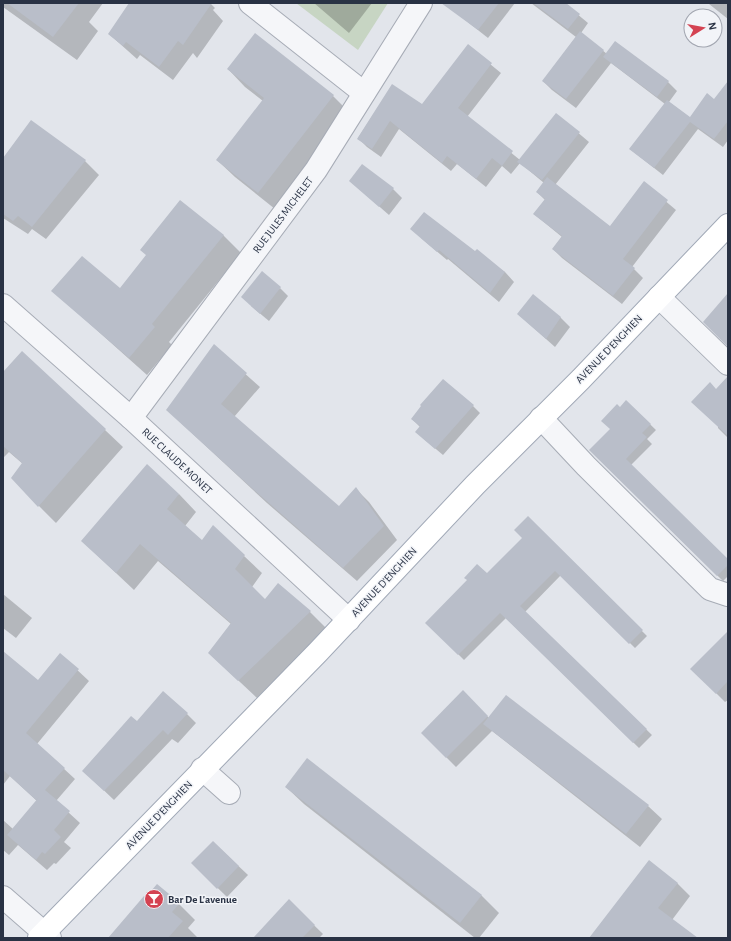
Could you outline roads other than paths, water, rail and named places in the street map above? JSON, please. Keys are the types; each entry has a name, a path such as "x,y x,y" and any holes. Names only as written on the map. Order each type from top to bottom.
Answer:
{"main road":[{"name":"AVENUE D'ENGHIEN","path":"44,936 202,770 349,620 475,485 728,225"}],"street":[{"path":"250,3 364,93"},
{"name":"RUE JULES MICHELET","path":"131,418 316,170 421,3"},
{"path":"659,297 728,364"},
{"name":"RUE CLAUDE MONET","path":"3,305 131,418 349,620"},
{"path":"541,418 586,466 710,588 728,595"},
{"path":"202,770 229,793"},
{"path":"3,897 44,936"}],"place":[{"name":"Bar De L'avenue","path":"154,899"}]}
